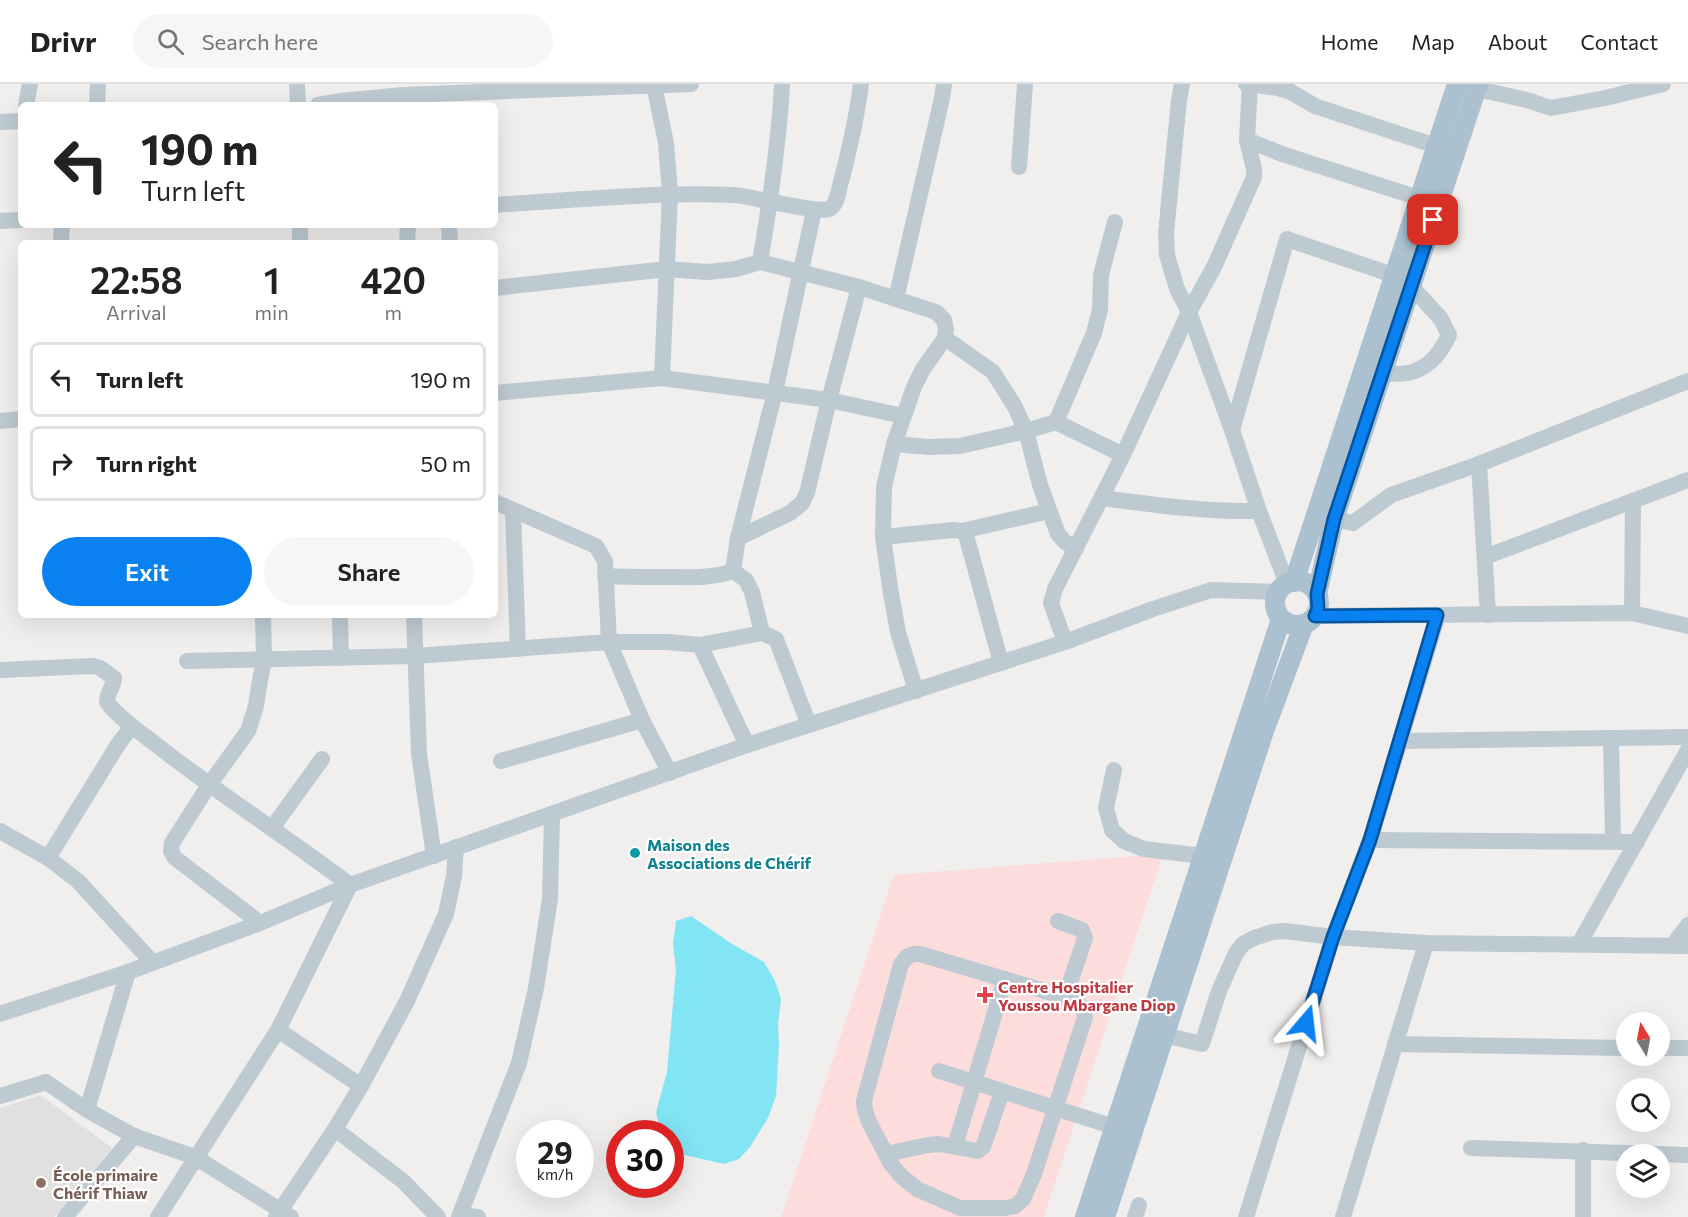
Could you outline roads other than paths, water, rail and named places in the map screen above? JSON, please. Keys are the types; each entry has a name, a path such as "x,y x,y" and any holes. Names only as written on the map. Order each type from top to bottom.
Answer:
{"main road":[{"path":"1310,620 1292,625 1281,619 1277,613 1275,599 1286,586 1457,84"},
{"path":"1085,1217 1164,1035 1264,731 1310,620 1318,609 1317,594 1334,519 1478,86"},
{"path":"1286,586 1303,582 1317,594"},
{"path":"1105,1217 1123,1130 1203,856 1281,619"}],"street":[{"path":"27,102 30,84"},
{"path":"97,102 98,84"},
{"path":"297,84 298,102"},
{"path":"335,102 404,100 461,89 691,84"},
{"path":"760,262 771,201 782,84"},
{"path":"498,205 670,193 736,195 825,211 830,209 837,195 854,130 861,84"},
{"path":"896,299 944,84"},
{"path":"1019,166 1025,84"},
{"path":"0,1014 128,972 260,923 350,885 456,847 747,745 1065,642 1153,609 1211,590 1286,586 1189,312 1177,289 1167,255 1166,233 1182,84"},
{"path":"1065,642 1051,603 1052,596 1123,455 1189,312 1214,267 1254,177 1247,140 1255,84 1291,92 1315,106 1436,147"},
{"path":"1478,86 1551,108 1663,84"},
{"path":"654,85 666,142 670,193 662,378"},
{"path":"0,122 18,121"},
{"path":"1247,140 1282,154 1419,198"},
{"path":"733,571 738,538 775,392 814,210"},
{"path":"0,221 18,220"},
{"path":"1056,422 1094,333 1098,319 1101,275 1115,222"},
{"path":"1232,430 1287,239 1393,275"},
{"path":"498,288 667,269 707,272 736,269 760,262 859,287 936,312 944,320 945,338 923,369 914,387 894,444 884,487 883,537 898,632 916,691"},
{"path":"1382,374 1411,372 1428,364 1441,352 1449,334 1442,319 1411,286"},
{"path":"738,538 790,513 802,503 807,493 859,287"},
{"path":"945,338 993,372 1015,407 1026,431 1040,485 1061,539 1076,549"},
{"path":"498,393 662,378 829,400 903,416"},
{"path":"1334,519 1353,523 1391,495 1479,465 1688,381"},
{"path":"0,421 18,419"},
{"path":"894,444 929,447 960,446 1056,422 1123,455"},
{"path":"1479,465 1488,615"},
{"path":"1485,557 1688,480"},
{"path":"1102,498 1198,510 1259,511"},
{"path":"1632,613 1634,501"},
{"path":"498,503 596,546 605,561 609,642 642,720 669,773"},
{"path":"513,510 518,649"},
{"path":"883,537 962,531 1049,511"},
{"path":"962,531 968,537 1000,663"},
{"path":"605,576 687,578 717,576 733,571 746,579 752,592 762,633"},
{"path":"1310,620 1437,615 1632,613 1688,626"},
{"path":"1246,1217 1333,937 1370,840 1437,615"},
{"path":"260,923 176,858 171,851 172,843 209,785 248,731 256,706 264,660 263,618"},
{"path":"340,618 341,658"},
{"path":"414,618 419,754 434,856"},
{"path":"187,661 415,656 609,642 668,642 700,645 762,633 776,639 809,725"},
{"path":"700,645 747,745"},
{"path":"0,670 94,666 100,668 114,678 107,698 109,705 132,726 209,785 350,885"},
{"path":"501,761 642,720"},
{"path":"48,858 119,743 132,726"},
{"path":"1400,741 1688,737"},
{"path":"1611,738 1613,842"},
{"path":"1579,944 1688,750"},
{"path":"272,828 322,759"},
{"path":"1114,770 1106,808 1112,830 1124,841 1144,849 1203,856"},
{"path":"478,1217 459,1216 519,1063 536,988 550,899 552,815"},
{"path":"0,831 48,858 78,881 152,962"},
{"path":"1370,840 1636,842"},
{"path":"0,1096 46,1082 87,1110 134,1136 195,1157 283,1215 361,1086 407,1001 446,914 454,876 456,847"},
{"path":"158,1217 278,1030 350,885"},
{"path":"1058,921 1082,930 1085,938 1065,997"},
{"path":"1164,1035 1202,1044 1219,991 1236,953 1243,944 1272,932 1285,931 1333,937 1426,943 1680,946 1688,925"},
{"path":"1343,1217 1426,943"},
{"path":"913,954 920,954 1005,979 1075,1000 1083,1008 1085,1017 1026,1194 1015,1206 960,1208 918,1189 901,1176 891,1164 869,1122 864,1101 900,964 913,954"},
{"path":"87,1110 128,972"},
{"path":"956,1146 1005,979"},
{"path":"278,1030 361,1086"},
{"path":"1395,1044 1616,1048"},
{"path":"1670,1048 1688,1048"},
{"path":"939,1071 1123,1130"},
{"path":"886,1154 939,1144 978,1151 983,1147 1002,1092"},
{"path":"335,1129 404,1182 438,1217"},
{"path":"65,1217 134,1136"},
{"path":"1471,1148 1688,1155"},
{"path":"1583,1150 1583,1217"}],"water":[{"path":"691,916 732,944 764,962 775,981 781,999 776,1096 768,1118 750,1147 739,1159 724,1164 684,1155 684,1120 658,1120 656,1112 667,1072 676,970 673,943 676,921"}],"place":[{"name":"Maison des Associations de Chérif","path":"635,853"},
{"name":"Centre Hospitalier Youssou Mbargane Diop","path":"985,995"},
{"name":"École primaire Chérif Thiaw","path":"41,1183"}]}
